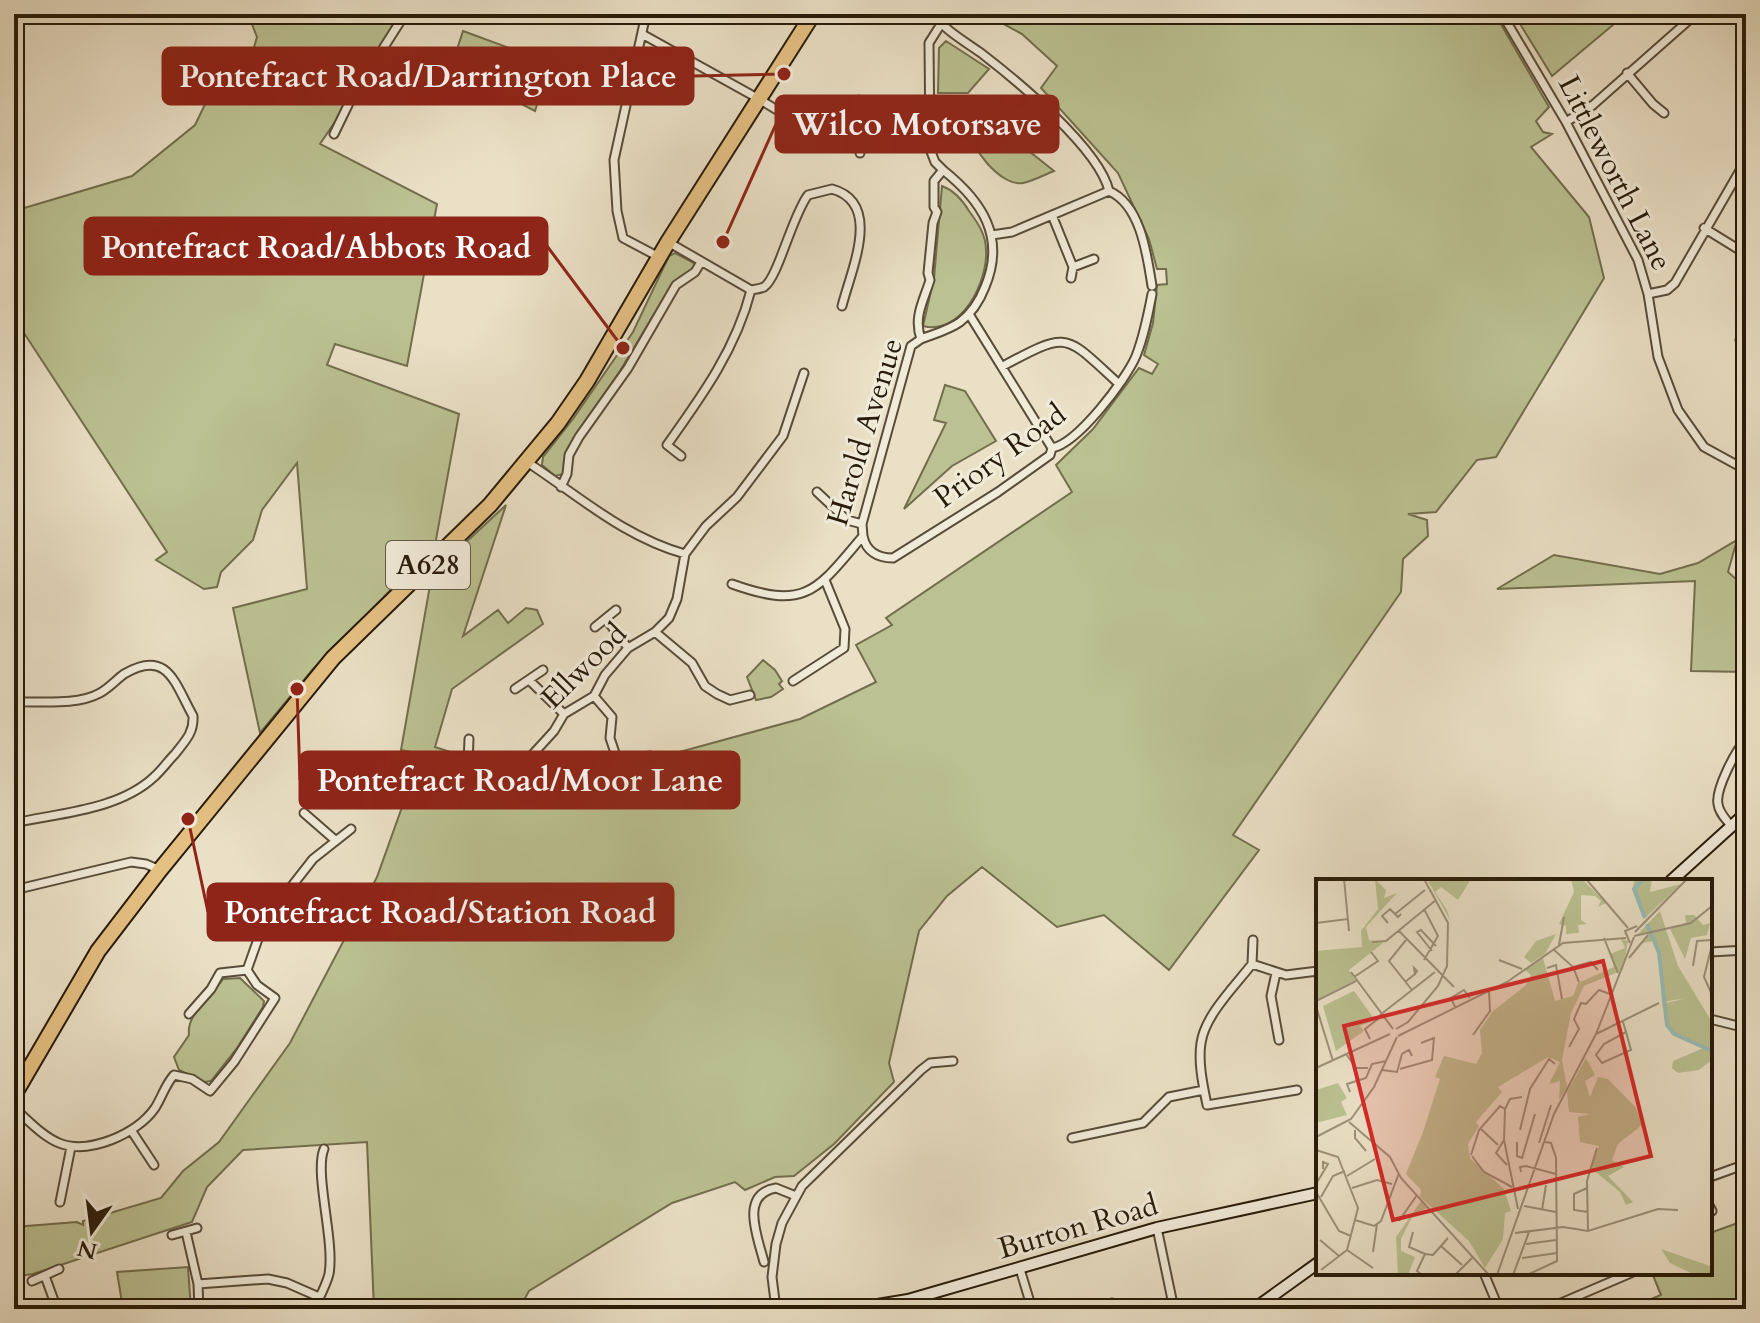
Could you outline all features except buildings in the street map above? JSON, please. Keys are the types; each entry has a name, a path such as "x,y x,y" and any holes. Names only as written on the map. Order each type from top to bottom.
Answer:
{"highway":[{"name":"A628","path":"14,1095 98,951 160,870 333,658 490,505 527,462 587,381 668,242 813,14"}],"street":[{"path":"334,134 351,99 405,14"},
{"path":"646,14 617,140 614,181 623,238 659,257"},
{"path":"921,339 947,329 969,314 988,279 993,251 992,235 970,195 935,162 930,149 929,43 941,24 933,14"},
{"name":"Littleworth Lane","path":"1502,14 1566,122 1638,260 1648,294 1658,357 1678,410 1704,447 1746,470"},
{"path":"1566,122 1593,105 1696,14"},
{"name":"Priory Road","path":"863,536 865,547 884,558 893,558 998,492 1050,455 1052,448 1066,443 1095,414 1135,358 1145,331 1152,290 1147,254 1134,217 1119,195 1109,191 1106,178 1097,164 1047,109 941,24"},
{"path":"642,34 818,135 860,136"},
{"path":"1627,73 1664,113"},
{"path":"859,100 860,153"},
{"path":"1648,294 1667,290 1675,283 1746,160"},
{"name":"Harold Avenue","path":"732,584 762,595 790,596 812,591 863,536 862,524 911,346 921,339 916,322 930,280 933,223 937,212 934,207 934,181 943,170"},
{"path":"668,242 751,290 764,286 774,275 797,213 808,195 832,189 851,198 861,214 859,238 842,306"},
{"path":"992,235 1012,232 1109,191"},
{"path":"1052,215 1073,267 1071,278"},
{"path":"1704,228 1746,254"},
{"path":"1073,267 1094,259"},
{"path":"561,487 567,474 569,455 579,437 628,368 676,285 695,272 701,262"},
{"path":"681,456 667,445 714,380 745,314 751,290"},
{"path":"969,314 1052,448"},
{"path":"1003,366 1047,342 1066,341 1119,384"},
{"path":"527,462 624,529 685,554 706,526 737,497 783,436 804,373"},
{"path":"817,492 847,520 862,524"},
{"name":"Ellwood","path":"480,783 499,781 533,754 554,731 564,714 594,696 605,675 628,648 655,632 669,618 677,599 685,554"},
{"path":"793,681 844,648 845,629 825,580"},
{"path":"595,627 616,610"},
{"path":"606,619 628,648"},
{"path":"655,632 692,663 705,686 730,700 750,695"},
{"path":"14,702 76,700 99,694 124,674 143,665 158,665 167,669 193,716 193,725 190,736 155,777 142,787 96,805 14,823"},
{"path":"515,689 543,670"},
{"path":"529,680 564,714"},
{"path":"594,696 612,717 610,738 617,759 622,761 650,756"},
{"path":"719,706 723,697"},
{"path":"469,739 468,763 473,778 480,783 475,796"},
{"path":"1731,826 1721,814 1718,797 1735,754 1746,740"},
{"path":"304,813 335,840"},
{"path":"1673,879 1746,813"},
{"path":"247,970 263,925 281,910 288,891 313,859 351,829"},
{"path":"14,890 131,862 160,870"},
{"path":"281,910 310,929"},
{"path":"1253,940 1252,964 1212,1018 1201,1040 1200,1065 1207,1105 1297,1090"},
{"path":"1712,951 1746,950"},
{"path":"1252,964 1286,975 1316,971"},
{"path":"189,1014 211,989 220,973 247,970"},
{"path":"14,1108 56,1142 71,1147 103,1142 131,1130 154,1109 174,1075 192,1079 210,1091 234,1062 275,998 257,985 247,970"},
{"path":"1276,973 1271,996 1279,1040"},
{"path":"1712,1020 1746,1028"},
{"path":"776,1309 773,1260 782,1223 796,1196 809,1178 921,1070 930,1063 953,1061"},
{"path":"1072,1138 1143,1123 1169,1097 1204,1090"},
{"path":"131,1130 154,1165"},
{"path":"60,1202 71,1147"},
{"path":"314,1309 329,1270 329,1228 322,1167 324,1149"},
{"path":"1712,1176 1746,1164"},
{"path":"310,1167 322,1167"},
{"path":"764,1262 753,1220 756,1201 768,1189 776,1188 796,1196"},
{"name":"Burton Road","path":"853,1309 909,1304 1157,1228 1316,1193"},
{"path":"172,1235 197,1228"},
{"path":"1154,1309 1173,1307 1157,1228"},
{"path":"186,1232 198,1284 199,1309"},
{"path":"1254,1309 1316,1264"},
{"path":"32,1281 59,1269"},
{"path":"1020,1269 1032,1309"},
{"path":"1485,1275 1499,1309"},
{"path":"1547,1309 1626,1275"},
{"path":"45,1276 57,1309"},
{"path":"198,1284 268,1279 287,1283 319,1297"}],"green space":[{"path":"248,14 400,14 405,19 320,144 437,204 407,366 335,344 327,365 459,414 435,545 313,669 260,733 233,608 307,589 297,463 262,510 253,540 221,572 217,587 204,589 156,560 167,552 24,333 14,227 14,211 132,176 195,125 226,61 249,64 257,37"},
{"path":"996,14 1495,14 1549,107 1536,121 1543,132 1552,134 1531,147 1589,217 1604,278 1496,457 1477,460 1436,512 1408,514 1427,520 1428,536 1403,559 1401,592 1233,835 1259,850 1169,970 1104,915 1057,927 982,867 947,896 919,931 889,1063 894,1082 834,1144 794,1176 775,1177 745,1190 735,1182 672,1203 529,1291 519,1309 374,1309 367,1142 243,1150 207,1187 192,1222 33,1274 18,1276 14,1273 14,1227 77,1222 83,1225 83,1221 161,1198 183,1171 219,1142 290,1043 377,877 421,754 401,750 432,574 506,505 463,636 498,610 508,623 526,608 537,610 543,624 452,689 435,747 472,759 504,800 800,719 876,682 856,645 892,625 886,618 1072,492 1056,465 1093,429 1139,368 1152,374 1158,364 1144,355 1153,323 1157,285 1167,284 1166,269 1157,269 1149,239 1118,173 1041,88 1057,66 1022,34 998,21"},
{"path":"1626,14 1552,76 1517,19"},
{"path":"463,31 550,63 535,111 451,68"},
{"path":"946,41 989,69 968,93 938,93 939,48"},
{"path":"982,126 988,137 1001,129 1054,171 1023,183 1005,179 988,164 974,145 969,127"},
{"path":"942,186 961,200 978,225 986,245 985,263 977,290 961,315 937,327 923,326 934,278"},
{"path":"675,253 694,263 694,267 671,286 620,371 578,432 566,456 563,474 555,476 542,465 543,457 633,332 669,256"},
{"path":"945,385 965,391 996,441 952,466 904,509 946,423 934,420"},
{"path":"1737,540 1728,572 1746,588 1746,672 1691,671 1695,581 1497,589 1554,555 1660,574 1698,563"},
{"path":"763,660 775,670 783,689 771,697 756,700 747,677"},
{"path":"240,978 264,1001 237,1048 211,1081 204,1082 179,1070 174,1057 189,1035 195,1013 223,979"},
{"path":"1746,1220 1746,1309 1627,1309 1661,1295 1653,1275 1712,1275 1712,1232"},
{"path":"188,1267 191,1309 123,1309 117,1272"}],"place":[{"name":"Pontefract Road/Darrington Place","path":"784,74"},
{"name":"Wilco Motorsave","path":"723,242"},
{"name":"Pontefract Road/Abbots Road","path":"623,348"},
{"name":"Pontefract Road/Moor Lane","path":"297,689"},
{"name":"Pontefract Road/Station Road","path":"188,819"}]}
